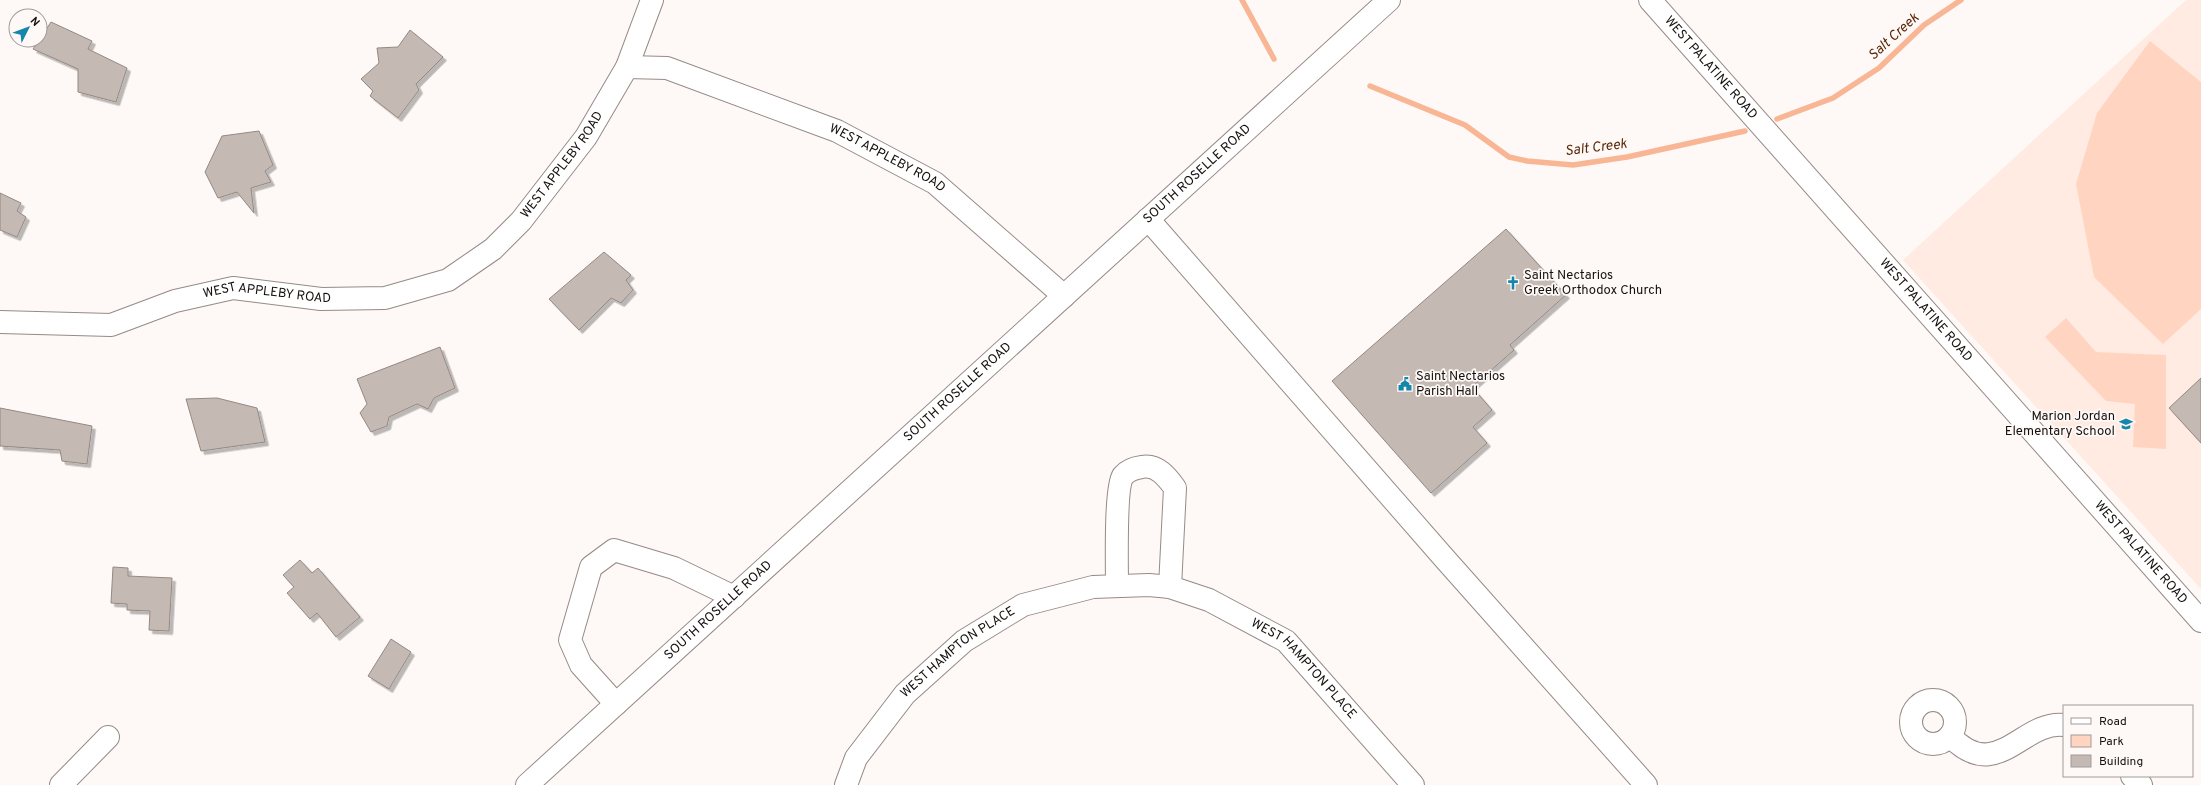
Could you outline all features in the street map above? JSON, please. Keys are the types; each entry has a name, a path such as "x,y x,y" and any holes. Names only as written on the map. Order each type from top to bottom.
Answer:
{"street":[{"path":"627,67 652,0"},
{"name":"SOUTH ROSELLE ROAD","path":"528,785 1389,0"},
{"name":"WEST PALATINE ROAD","path":"1650,0 2201,622"},
{"name":"WEST APPLEBY ROAD","path":"0,322 111,325 175,301 234,288 321,299 385,298 448,280 493,249 521,221 586,137 627,67 667,68 837,131 935,183 1064,296"},
{"path":"1148,219 1445,559 1646,785"},
{"path":"1117,586 1119,493 1123,477 1132,469 1149,466 1165,474 1176,488 1170,587"},
{"path":"616,704 581,665 570,640 591,567 614,550 674,568 734,597"},
{"name":"WEST HAMPTON PLACE","path":"846,785 856,758 905,694 964,641 1023,605 1093,587 1149,585 1170,587 1209,600 1286,641 1413,785"},
{"path":"1950,736 1960,750 1985,760 2009,753 2036,732 2054,724 2063,725"},
{"path":"62,785 108,737"},
{"path":"2133,777 2140,785"}],"shaded area":[{"name":"Marion Jordan Elementary School","path":"2186,0 2201,0 2201,589 1903,260"}],"green space":[{"path":"2150,41 2201,82 2201,309 2163,344 2094,277 2076,184 2097,113"},
{"path":"2066,318 2096,352 2166,355 2166,449 2133,447 2135,404 2106,401 2045,337"}],"building":[{"path":"51,22 92,41 88,49 127,68 116,102 78,92 78,69 33,49 48,48 48,26"},
{"path":"410,30 443,57 416,84 419,90 398,118 370,96 373,91 361,79 379,63 377,48 398,47"},
{"path":"259,131 273,165 265,171 271,182 251,188 254,213 237,192 218,198 205,172 222,136"},
{"path":"0,193 21,203 17,211 26,217 17,237 0,230"},
{"name":"Saint Nectarios Parish Hall","path":"1506,229 1566,295 1510,345 1514,350 1472,387 1492,410 1473,427 1487,443 1431,493 1332,381"},
{"path":"604,252 631,275 626,280 633,290 621,303 611,298 579,330 549,299"},
{"path":"440,347 455,388 434,398 428,409 417,404 389,417 387,426 371,432 360,413 367,404 357,379"},
{"path":"2201,378 2201,443 2169,408"},
{"path":"217,398 257,408 265,442 201,451 186,399"},
{"path":"0,408 92,426 87,464 62,461 60,450 0,446"},
{"path":"300,560 312,573 318,568 360,617 336,637 317,613 310,619 287,593 294,587 283,575"},
{"path":"113,567 128,568 128,576 172,578 169,631 149,630 150,611 127,610 127,604 111,603"},
{"path":"391,639 411,652 389,689 368,676"}],"waterway":[{"name":"Salt Creek","path":"1242,0 1274,59"},
{"name":"Salt Creek","path":"1777,119 1833,98 1879,68 1924,25 1961,0"},
{"name":"Salt Creek","path":"1370,86 1465,125 1509,157 1527,161 1573,165 1627,157 1745,131"}],"place":[{"name":"Saint Nectarios Greek Orthodox Church","path":"1513,283"},
{"name":"Saint Nectarios Parish Hall","path":"1405,384"},
{"name":"Marion Jordan Elementary School","path":"2126,424"}]}
